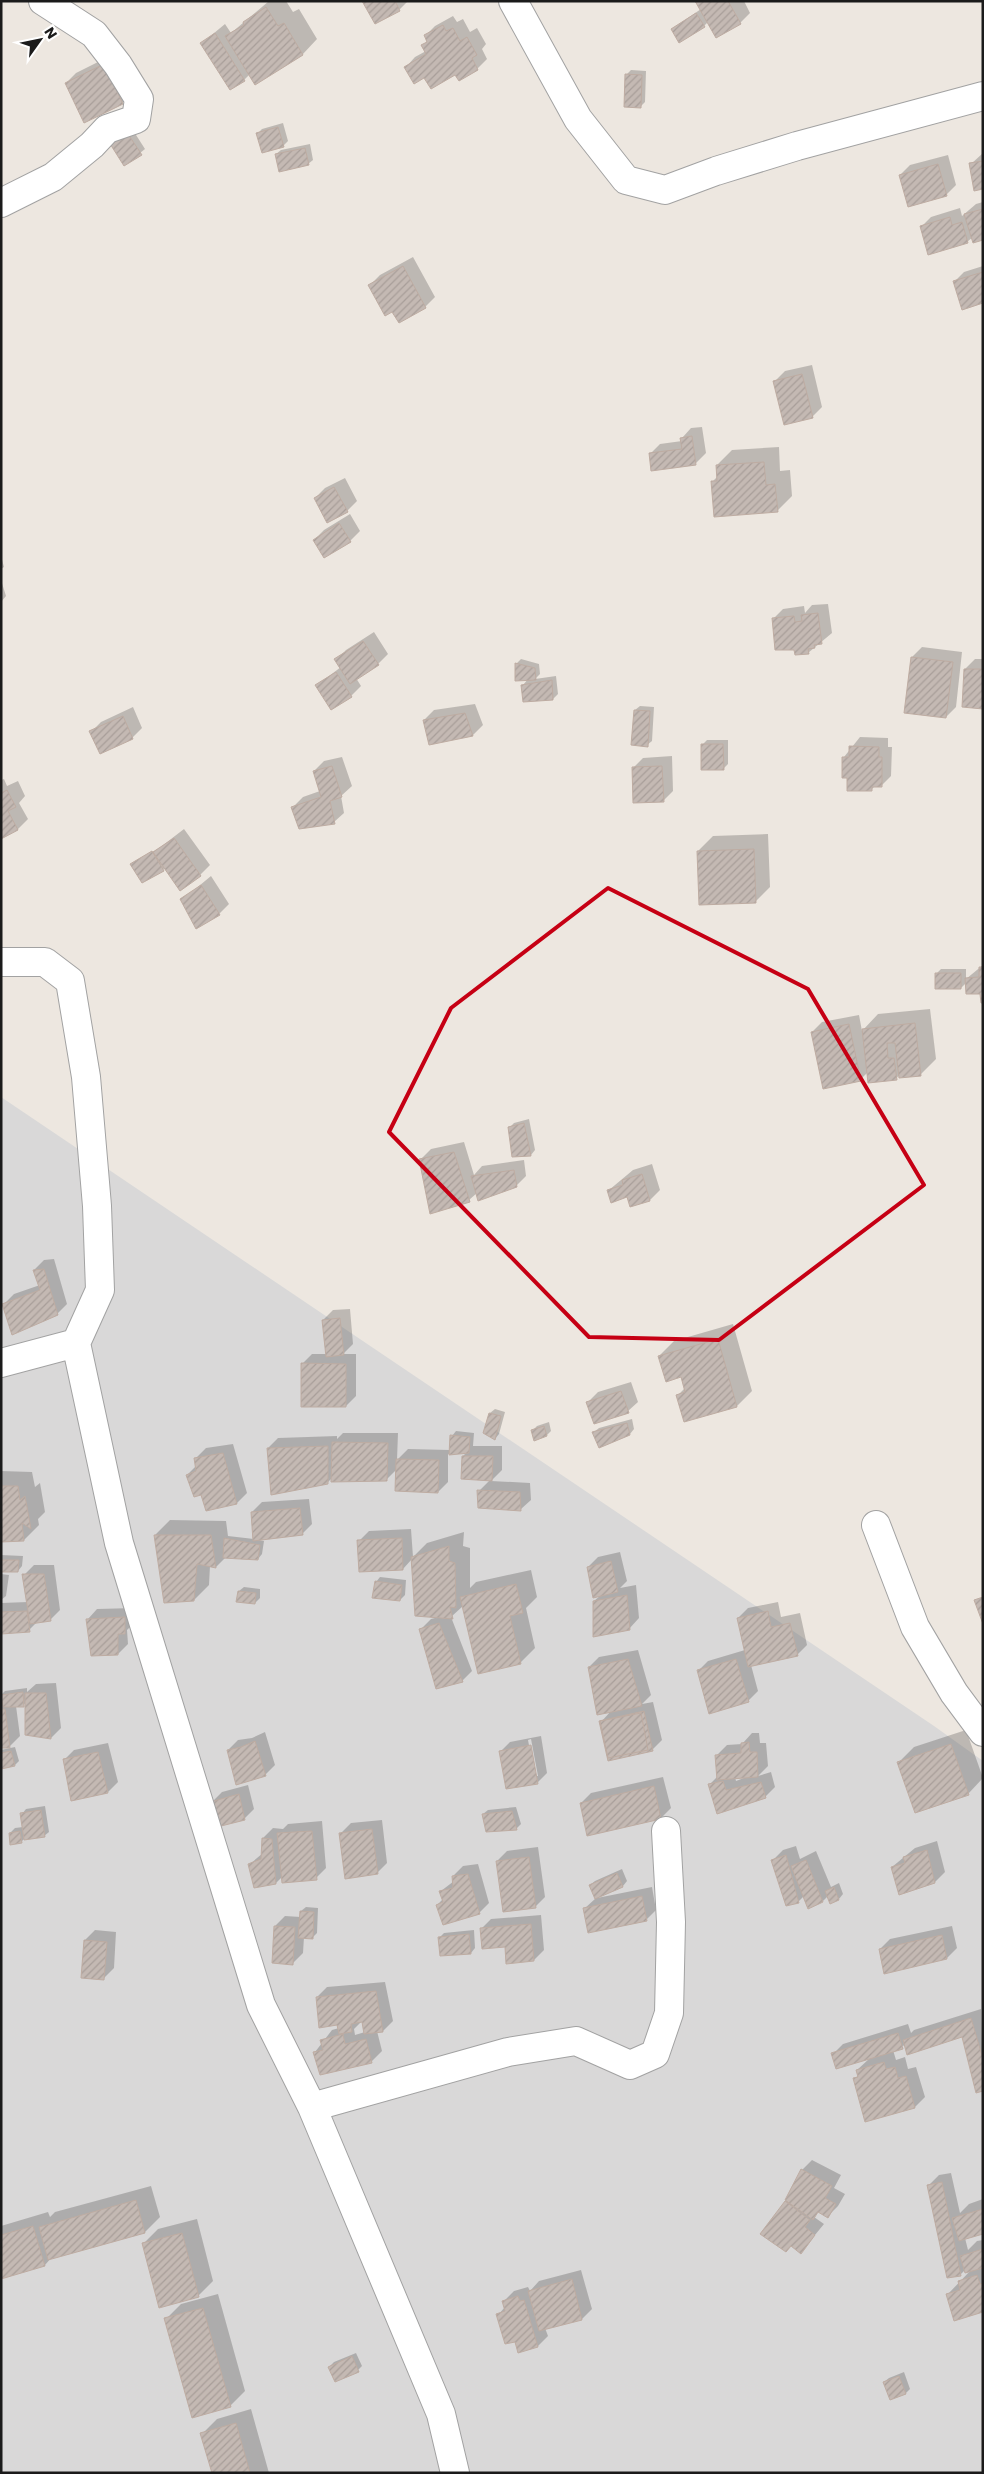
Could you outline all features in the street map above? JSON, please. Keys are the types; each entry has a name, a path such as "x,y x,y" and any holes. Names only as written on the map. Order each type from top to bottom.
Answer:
{"street":[{"path":"1,203 52,177 92,145 107,129 136,120 139,99 118,65 94,34 43,1"},
{"path":"513,1 578,119 626,180 665,190 716,171 797,146 983,96"},
{"path":"1,962 45,962 70,981 86,1077 97,1206 100,1290 76,1343 119,1543 261,2005 312,2107 441,2414 454,2473"},
{"path":"1,1363 76,1343"},
{"path":"876,1525 915,1628 954,1693 983,1732"},
{"path":"312,2107 508,2052 576,2041 630,2065 654,2054 669,2013 671,1922 666,1831"}],"highlighted area":[{"path":"608,888 808,989 924,1185 719,1340 589,1337 389,1132 451,1008"}],"shaded area":[{"path":"1,1097 934,1726 983,1761 983,2473 1,2473"}],"building":[{"path":"362,1 395,1 400,11 375,24"},
{"path":"695,1 728,1 741,24 716,38"},
{"path":"266,7 278,26 284,23 303,55 255,85 225,36 244,25 243,22"},
{"path":"696,13 705,27 679,43 671,29"},
{"path":"443,25 446,31 453,28 460,41 467,37 477,55 472,58 478,70 459,81 455,75 431,89 424,78 414,84 404,67 426,54 421,45 427,42 424,35"},
{"path":"215,33 245,81 230,90 200,43"},
{"path":"104,64 123,104 84,123 65,83"},
{"path":"625,74 642,75 641,108 624,107"},
{"path":"278,127 284,147 262,153 256,133"},
{"path":"124,128 142,155 124,166 107,139"},
{"path":"305,148 309,165 279,172 275,154"},
{"path":"983,161 983,189 974,191 969,163"},
{"path":"938,164 947,196 908,207 899,175"},
{"path":"983,209 983,240 973,243 964,214"},
{"path":"950,217 952,225 962,222 968,243 928,255 920,226"},
{"path":"403,266 426,308 399,323 392,312 385,316 368,285"},
{"path":"983,272 983,303 962,310 953,281"},
{"path":"802,374 813,418 784,425 773,381"},
{"path":"692,436 696,465 651,471 649,453 682,449 680,438"},
{"path":"764,462 766,485 775,484 778,512 714,517 711,481 717,481 716,465"},
{"path":"334,487 348,512 327,523 314,498"},
{"path":"339,523 351,542 324,558 313,540"},
{"path":"818,613 822,644 814,645 815,648 808,649 809,654 795,655 794,650 775,650 772,618 794,616 795,622 802,621 801,615"},
{"path":"363,641 379,665 350,684 334,659"},
{"path":"911,657 953,662 946,718 904,713"},
{"path":"515,663 535,668 536,680 515,681"},
{"path":"964,669 983,669 983,709 962,707"},
{"path":"336,672 352,697 331,710 315,685"},
{"path":"552,680 553,700 523,702 521,685"},
{"path":"634,710 650,711 648,747 631,745"},
{"path":"465,713 473,736 429,745 423,720"},
{"path":"123,716 133,739 100,754 89,731"},
{"path":"701,744 723,744 724,770 701,770"},
{"path":"849,746 879,747 879,757 882,757 882,787 872,787 872,791 847,791 847,778 842,778 842,757 849,757"},
{"path":"332,766 342,797 330,801 335,824 299,829 291,807 321,797 313,771"},
{"path":"662,766 664,802 633,803 632,767"},
{"path":"7,790 16,807 8,811 18,830 1,839 1,793"},
{"path":"174,838 201,876 180,891 153,852"},
{"path":"754,849 756,903 699,905 697,851"},
{"path":"152,851 164,871 142,883 130,864"},
{"path":"201,885 220,915 196,929 180,899"},
{"path":"979,967 983,967 983,1003 981,1003 980,994 966,994 965,978 979,977"},
{"path":"935,973 961,973 961,989 935,989"},
{"path":"915,1023 921,1076 899,1078 895,1043 887,1043 888,1058 894,1058 897,1080 868,1083 862,1029"},
{"path":"849,1024 861,1081 823,1089 811,1032"},
{"path":"524,1123 531,1156 512,1157 508,1127"},
{"path":"454,1152 470,1202 430,1214 419,1159"},
{"path":"514,1170 517,1187 478,1201 471,1176"},
{"path":"642,1174 650,1201 630,1207 627,1197 611,1203 607,1190 623,1185 622,1180"},
{"path":"44,1269 58,1315 12,1335 2,1304 40,1290 33,1270"},
{"path":"340,1318 344,1355 326,1357 322,1320"},
{"path":"718,1339 737,1407 684,1422 676,1395 685,1392 681,1377 666,1382 658,1356"},
{"path":"301,1363 346,1364 346,1407 301,1407"},
{"path":"621,1391 629,1413 594,1424 586,1402"},
{"path":"489,1413 501,1416 495,1440 483,1433"},
{"path":"627,1423 630,1435 599,1448 592,1432"},
{"path":"544,1426 547,1436 534,1441 531,1430"},
{"path":"450,1435 470,1437 469,1453 449,1455"},
{"path":"332,1442 388,1443 387,1481 331,1482"},
{"path":"328,1446 328,1484 271,1495 267,1448"},
{"path":"223,1453 237,1504 206,1511 201,1495 194,1497 186,1475 196,1471 194,1458"},
{"path":"462,1456 493,1456 492,1481 461,1479"},
{"path":"396,1459 439,1460 438,1493 395,1491"},
{"path":"1,1486 18,1486 20,1500 25,1496 31,1529 22,1523 24,1541 1,1542"},
{"path":"477,1490 520,1492 521,1511 478,1508"},
{"path":"300,1508 303,1535 253,1541 251,1512"},
{"path":"154,1535 211,1535 216,1568 197,1564 194,1601 164,1603"},
{"path":"224,1538 260,1545 258,1560 223,1558"},
{"path":"402,1538 403,1570 359,1572 357,1540"},
{"path":"449,1546 449,1561 455,1563 456,1608 450,1607 453,1619 415,1616 411,1557"},
{"path":"1,1560 19,1560 18,1572 1,1572"},
{"path":"611,1561 618,1592 593,1598 587,1567"},
{"path":"22,1574 44,1574 51,1621 30,1624"},
{"path":"375,1581 402,1585 400,1601 372,1598"},
{"path":"516,1584 523,1613 510,1616 521,1664 478,1674 460,1597"},
{"path":"238,1591 256,1593 255,1604 236,1602"},
{"path":"627,1595 630,1630 593,1637 593,1601"},
{"path":"983,1597 983,1624 974,1600"},
{"path":"27,1611 30,1632 1,1634 1,1612"},
{"path":"768,1611 771,1627 790,1623 798,1656 748,1667 737,1618"},
{"path":"125,1617 125,1634 118,1634 118,1655 91,1656 86,1619"},
{"path":"439,1623 463,1682 436,1689 419,1629"},
{"path":"628,1659 642,1706 597,1715 588,1667"},
{"path":"736,1659 749,1702 709,1714 697,1670"},
{"path":"23,1692 24,1707 3,1707 1,1695"},
{"path":"25,1693 46,1693 51,1739 25,1735"},
{"path":"1,1709 5,1709 10,1748 1,1748"},
{"path":"644,1711 653,1751 608,1761 599,1721"},
{"path":"641,1713 648,1750 608,1758 600,1721"},
{"path":"255,1741 266,1776 236,1785 227,1750"},
{"path":"749,1742 750,1752 757,1752 758,1777 717,1780 715,1755 741,1753 741,1743"},
{"path":"951,1744 969,1795 915,1813 897,1762"},
{"path":"531,1745 538,1784 506,1789 499,1751"},
{"path":"11,1751 15,1766 1,1769 1,1753"},
{"path":"98,1752 108,1793 71,1801 63,1759"},
{"path":"723,1781 726,1790 761,1782 766,1798 717,1814 708,1784"},
{"path":"654,1786 661,1819 587,1836 580,1803"},
{"path":"239,1794 245,1820 217,1827 210,1802"},
{"path":"41,1810 45,1837 24,1840 20,1813"},
{"path":"512,1811 517,1830 486,1832 482,1814"},
{"path":"372,1829 378,1874 345,1879 339,1833"},
{"path":"20,1831 22,1843 10,1845 9,1833"},
{"path":"312,1831 317,1880 282,1883 277,1833"},
{"path":"262,1838 272,1839 276,1884 254,1888 248,1864 261,1859"},
{"path":"927,1850 935,1883 899,1895 891,1867 905,1863 903,1857"},
{"path":"786,1855 799,1903 786,1906 771,1860"},
{"path":"529,1857 536,1908 503,1912 496,1861"},
{"path":"806,1860 823,1902 808,1909 791,1866"},
{"path":"617,1873 623,1887 595,1899 589,1885"},
{"path":"468,1874 480,1914 443,1925 436,1905 443,1902 439,1891 453,1888 452,1876"},
{"path":"834,1887 839,1900 830,1904 825,1891"},
{"path":"642,1896 647,1921 588,1933 583,1908"},
{"path":"300,1911 314,1912 313,1939 298,1938"},
{"path":"531,1924 534,1961 506,1964 505,1947 482,1949 480,1928"},
{"path":"274,1926 295,1927 293,1965 272,1963"},
{"path":"469,1934 471,1954 440,1956 438,1937"},
{"path":"942,1935 947,1959 884,1974 879,1949"},
{"path":"84,1940 107,1942 104,1980 81,1978"},
{"path":"376,1991 383,2032 364,2034 362,2022 351,2024 352,2032 339,2034 337,2025 319,2028 316,1997"},
{"path":"971,2018 983,2059 983,2091 976,2093 962,2037 907,2055 903,2040"},
{"path":"898,2033 903,2049 836,2069 831,2053"},
{"path":"343,2034 345,2044 366,2039 372,2063 320,2075 313,2052 323,2050 320,2040"},
{"path":"884,2062 886,2069 895,2067 898,2078 906,2076 915,2108 865,2122 853,2078 858,2077 856,2070"},
{"path":"801,2169 832,2186 825,2198 836,2204 828,2218 818,2212 813,2220 785,2200"},
{"path":"942,2182 961,2276 947,2278 927,2185"},
{"path":"136,2200 145,2233 48,2260 39,2227"},
{"path":"785,2201 810,2220 805,2227 815,2235 801,2254 791,2246 786,2252 760,2234"},
{"path":"983,2209 983,2234 959,2241 952,2218"},
{"path":"33,2226 45,2266 1,2279 1,2235"},
{"path":"182,2233 199,2297 159,2308 142,2243"},
{"path":"983,2249 983,2268 965,2273 960,2256"},
{"path":"977,2275 980,2284 983,2283 983,2312 954,2321 946,2294 960,2290 958,2281"},
{"path":"572,2279 582,2320 539,2331 528,2291"},
{"path":"518,2296 520,2301 524,2300 538,2347 518,2353 515,2342 505,2344 496,2314 505,2311 502,2301"},
{"path":"203,2308 231,2407 192,2418 164,2318"},
{"path":"352,2356 359,2372 335,2382 328,2367"},
{"path":"899,2376 906,2394 890,2400 883,2382"},
{"path":"236,2423 250,2473 212,2473 200,2433"}]}
